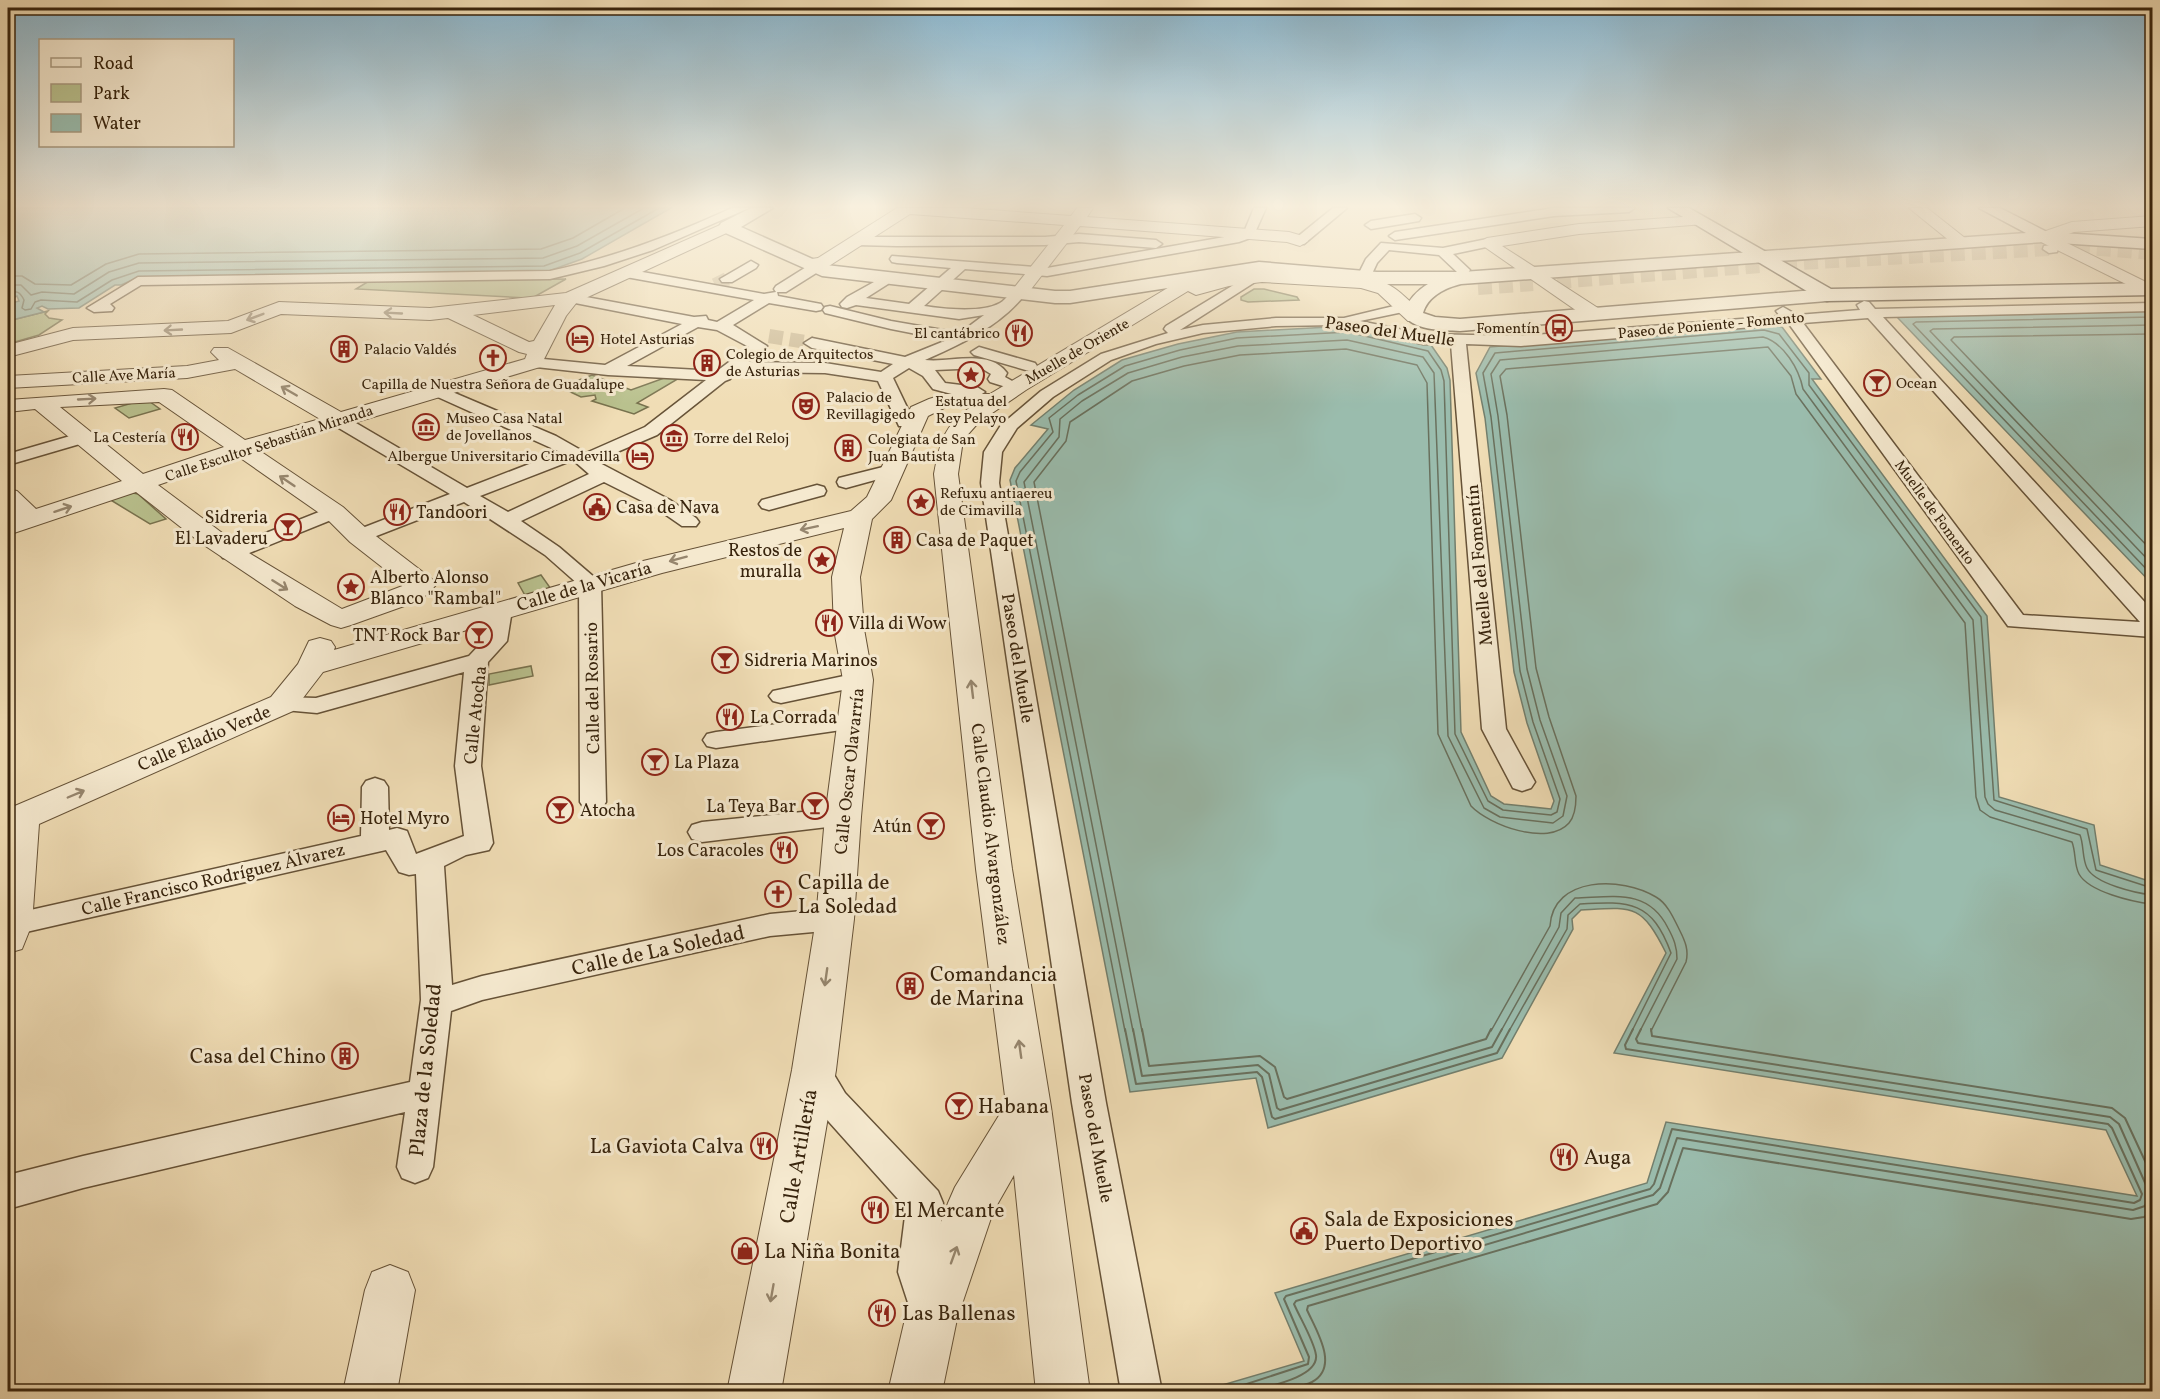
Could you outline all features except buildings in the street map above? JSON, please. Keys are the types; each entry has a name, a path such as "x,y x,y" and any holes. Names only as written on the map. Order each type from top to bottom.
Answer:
{"street":[{"path":"73,334 104,312 94,308 138,280 520,276 552,273"},
{"path":"537,355 557,316 562,296 592,276 575,273"},
{"path":"8,351 73,334 231,327 279,308 417,315 452,312 562,296 625,273"},
{"path":"628,273 712,284 748,294 772,295 891,325 963,338"},
{"path":"648,314 678,303 734,273"},
{"path":"720,326 806,273"},
{"path":"863,273 1019,293 1070,297 1155,293 1219,277 1255,274 1370,278 1513,273"},
{"path":"912,309 954,273"},
{"path":"884,377 909,362 963,338 1004,308 1019,293 1033,273"},
{"path":"1533,273 1594,314"},
{"path":"1788,273 1827,295"},
{"path":"2106,273 2150,295"},
{"path":"1154,340 1255,274"},
{"path":"1338,321 1413,312 1421,297 1438,285 1463,274"},
{"path":"1219,277 1274,276 1369,285 1388,291 1406,313 1432,324 1460,325 1827,295 2150,295"},
{"path":"827,309 852,300 883,282"},
{"name":"Muelle de Oriente","path":"992,392 1155,293"},
{"path":"608,370 690,325 722,304 748,294"},
{"path":"1852,294 2152,623"},
{"path":"648,314 772,295"},
{"name":"Paseo de Poniente - Fomento","path":"1485,341 1533,340 1792,318 2150,295"},
{"path":"359,536 465,494 580,457 651,431 729,371 759,346 762,340 720,326 690,325 562,296"},
{"path":"852,300 959,315 1004,308"},
{"name":"Muelle de Fomento","path":"1765,300 1792,318 2016,621 2152,630"},
{"path":"452,312 557,316"},
{"path":"452,312 537,355 608,370 729,371 825,368 936,382"},
{"path":"488,329 557,316"},
{"name":"Paseo del Muelle","path":"1142,1392 1089,1103 990,483 993,452 1010,425 1047,394 1106,357 1154,340 1203,329 1241,324 1338,321 1423,339 1485,341"},
{"path":"231,327 218,350 507,520 552,551 590,584"},
{"path":"963,338 963,342 989,360 997,369 999,373 992,392"},
{"name":"Muelle del Fomentín","path":"1458,341 1494,729 1522,782"},
{"path":"812,343 909,362 949,366 989,360 1029,366"},
{"name":"Calle Escultor Sebastián Miranda","path":"8,527 241,449 437,391 537,355"},
{"name":"Calle Ave María","path":"8,382 187,372 239,362"},
{"path":"909,362 936,382 959,391 992,392"},
{"path":"936,382 949,366"},
{"path":"884,377 905,422"},
{"path":"437,391 514,423 580,457 595,470 663,504 689,522"},
{"path":"860,517 878,500 919,412 929,405 946,399 992,392"},
{"name":"Calle Claudio Alvargonzález","path":"992,392 952,439 946,474 994,869 1029,1107 1062,1392"},
{"path":"8,406 164,395 334,512 359,536 422,585 411,594 341,620 317,652 312,666 282,704"},
{"path":"40,402 230,554 324,612 341,620"},
{"path":"8,460 84,436"},
{"path":"846,482 891,470"},
{"path":"507,520 605,474"},
{"path":"769,504 817,491"},
{"path":"8,496 31,519"},
{"path":"230,554 334,512"},
{"name":"Calle de la Vicaría","path":"312,666 735,544 860,517"},
{"name":"Calle Oscar Olavarría","path":"834,919 858,680 849,629 846,577 860,517"},
{"name":"Calle del Rosario","path":"590,584 593,802"},
{"name":"Calle Atocha","path":"416,858 478,843 468,766 477,661 496,641 501,610"},
{"name":"Calle Eladio Verde","path":"12,813 282,704 317,706 477,661"},
{"path":"781,696 858,680"},
{"path":"716,740 854,722"},
{"path":"375,787 375,843"},
{"path":"10,931 12,813"},
{"path":"702,832 843,817"},
{"name":"Calle Francisco Rodríguez Álvarez","path":"10,931 397,838 416,858"},
{"name":"Plaza de la Soledad","path":"415,1167 436,1003 416,858"},
{"name":"Calle de La Soledad","path":"436,1003 482,988 770,925 834,919"},
{"name":"Calle Artillería","path":"754,1392 814,1070 834,919"},
{"path":"814,1070 833,1103 925,1203 917,1272 931,1318"},
{"path":"8,1192 83,1172 424,1093"},
{"path":"915,1392 931,1318 972,1203 1029,1107"},
{"path":"370,1392 390,1290"}],"green space":[{"path":"566,279 534,297 527,298 356,289 369,281"},
{"path":"1254,289 1264,289 1297,297 1299,300 1248,302 1241,300 1241,297"},
{"path":"48,311 45,314 49,318 62,320 39,335 8,344 8,321"},
{"path":"592,375 631,390 667,377 681,377 637,403 648,407 634,414 592,401 596,399 595,395 581,397 560,387"},
{"path":"146,399 160,409 129,418 115,408"},
{"path":"133,493 138,494 166,519 150,524 109,499"},
{"path":"541,575 551,589 526,597 518,583"},
{"path":"531,666 533,676 489,685 489,674"}],"water":[{"path":"8,273 441,273 139,277 121,285 115,285 79,308 48,309 42,306 37,308 44,312 8,321 8,304 19,301 17,296 8,300"},
{"path":"2152,311 2152,584 1896,316"},
{"path":"1765,323 1782,327 1821,379 1812,379 1987,616 1999,797 2094,825 2100,865 2152,882 2152,1391 1202,1391 1304,1361 1275,1293 1647,1183 1666,1122 2137,1196 2106,1130 1614,1053 1666,953 1642,917 1624,909 1581,910 1572,919 1573,929 1502,1058 1268,1128 1256,1078 1130,1092 1010,480 1015,468 1048,429 1031,425 1074,390 1122,360 1178,344 1237,332 1348,326 1431,345 1447,368 1450,380 1461,732 1491,796 1504,804 1551,809 1554,801 1527,723 1514,672 1485,418 1476,373 1490,347"}],"tunnel":[{"path":"1557,282 1668,273"},
{"path":"715,285 727,279"},
{"path":"1478,288 1533,284"},
{"path":"769,336 812,343"}],"place":[{"name":"Fomentín","path":"1559,328"},
{"name":"El cantábrico","path":"1019,333"},
{"name":"Hotel Asturias","path":"580,339"},
{"name":"Palacio Valdés","path":"344,349"},
{"name":"Capilla de Nuestra Señora de Guadalupe","path":"493,358"},
{"name":"Colegio de Arquitectos de Asturias","path":"707,363"},
{"name":"Estatua del Rey Pelayo","path":"971,375"},
{"name":"Ocean","path":"1877,383"},
{"name":"Palacio de Revillagigedo","path":"806,406"},
{"name":"Museo Casa Natal de Jovellanos","path":"426,427"},
{"name":"La Cestería","path":"185,437"},
{"name":"Torre del Reloj","path":"674,438"},
{"name":"Colegiata de San Juan Bautista","path":"848,448"},
{"name":"Albergue Universitario Cimadevilla","path":"640,456"},
{"name":"Refuxu antiaereu de Cimavilla","path":"921,502"},
{"name":"Casa de Nava","path":"597,507"},
{"name":"Tandoori","path":"397,512"},
{"name":"Sidreria El Lavaderu","path":"288,527"},
{"name":"Casa de Paquet","path":"897,540"},
{"name":"Restos de muralla","path":"822,560"},
{"name":"Alberto Alonso Blanco \"Rambal\"","path":"351,587"},
{"name":"Villa di Wow","path":"829,623"},
{"name":"TNT Rock Bar","path":"479,635"},
{"name":"Sidreria Marinos","path":"725,660"},
{"name":"La Corrada","path":"730,717"},
{"name":"La Plaza","path":"655,762"},
{"name":"La Teya Bar","path":"815,806"},
{"name":"Atocha","path":"560,810"},
{"name":"Hotel Myro","path":"341,818"},
{"name":"Atún","path":"931,826"},
{"name":"Los Caracoles","path":"784,850"},
{"name":"Capilla de La Soledad","path":"778,894"},
{"name":"Comandancia de Marina","path":"910,986"},
{"name":"Casa del Chino","path":"345,1056"},
{"name":"Habana","path":"959,1106"},
{"name":"La Gaviota Calva","path":"764,1146"},
{"name":"Auga","path":"1564,1157"},
{"name":"El Mercante","path":"875,1210"},
{"name":"Sala de Exposiciones Puerto Deportivo","path":"1304,1231"},
{"name":"La Niña Bonita","path":"745,1251"},
{"name":"Las Ballenas","path":"882,1313"}]}
